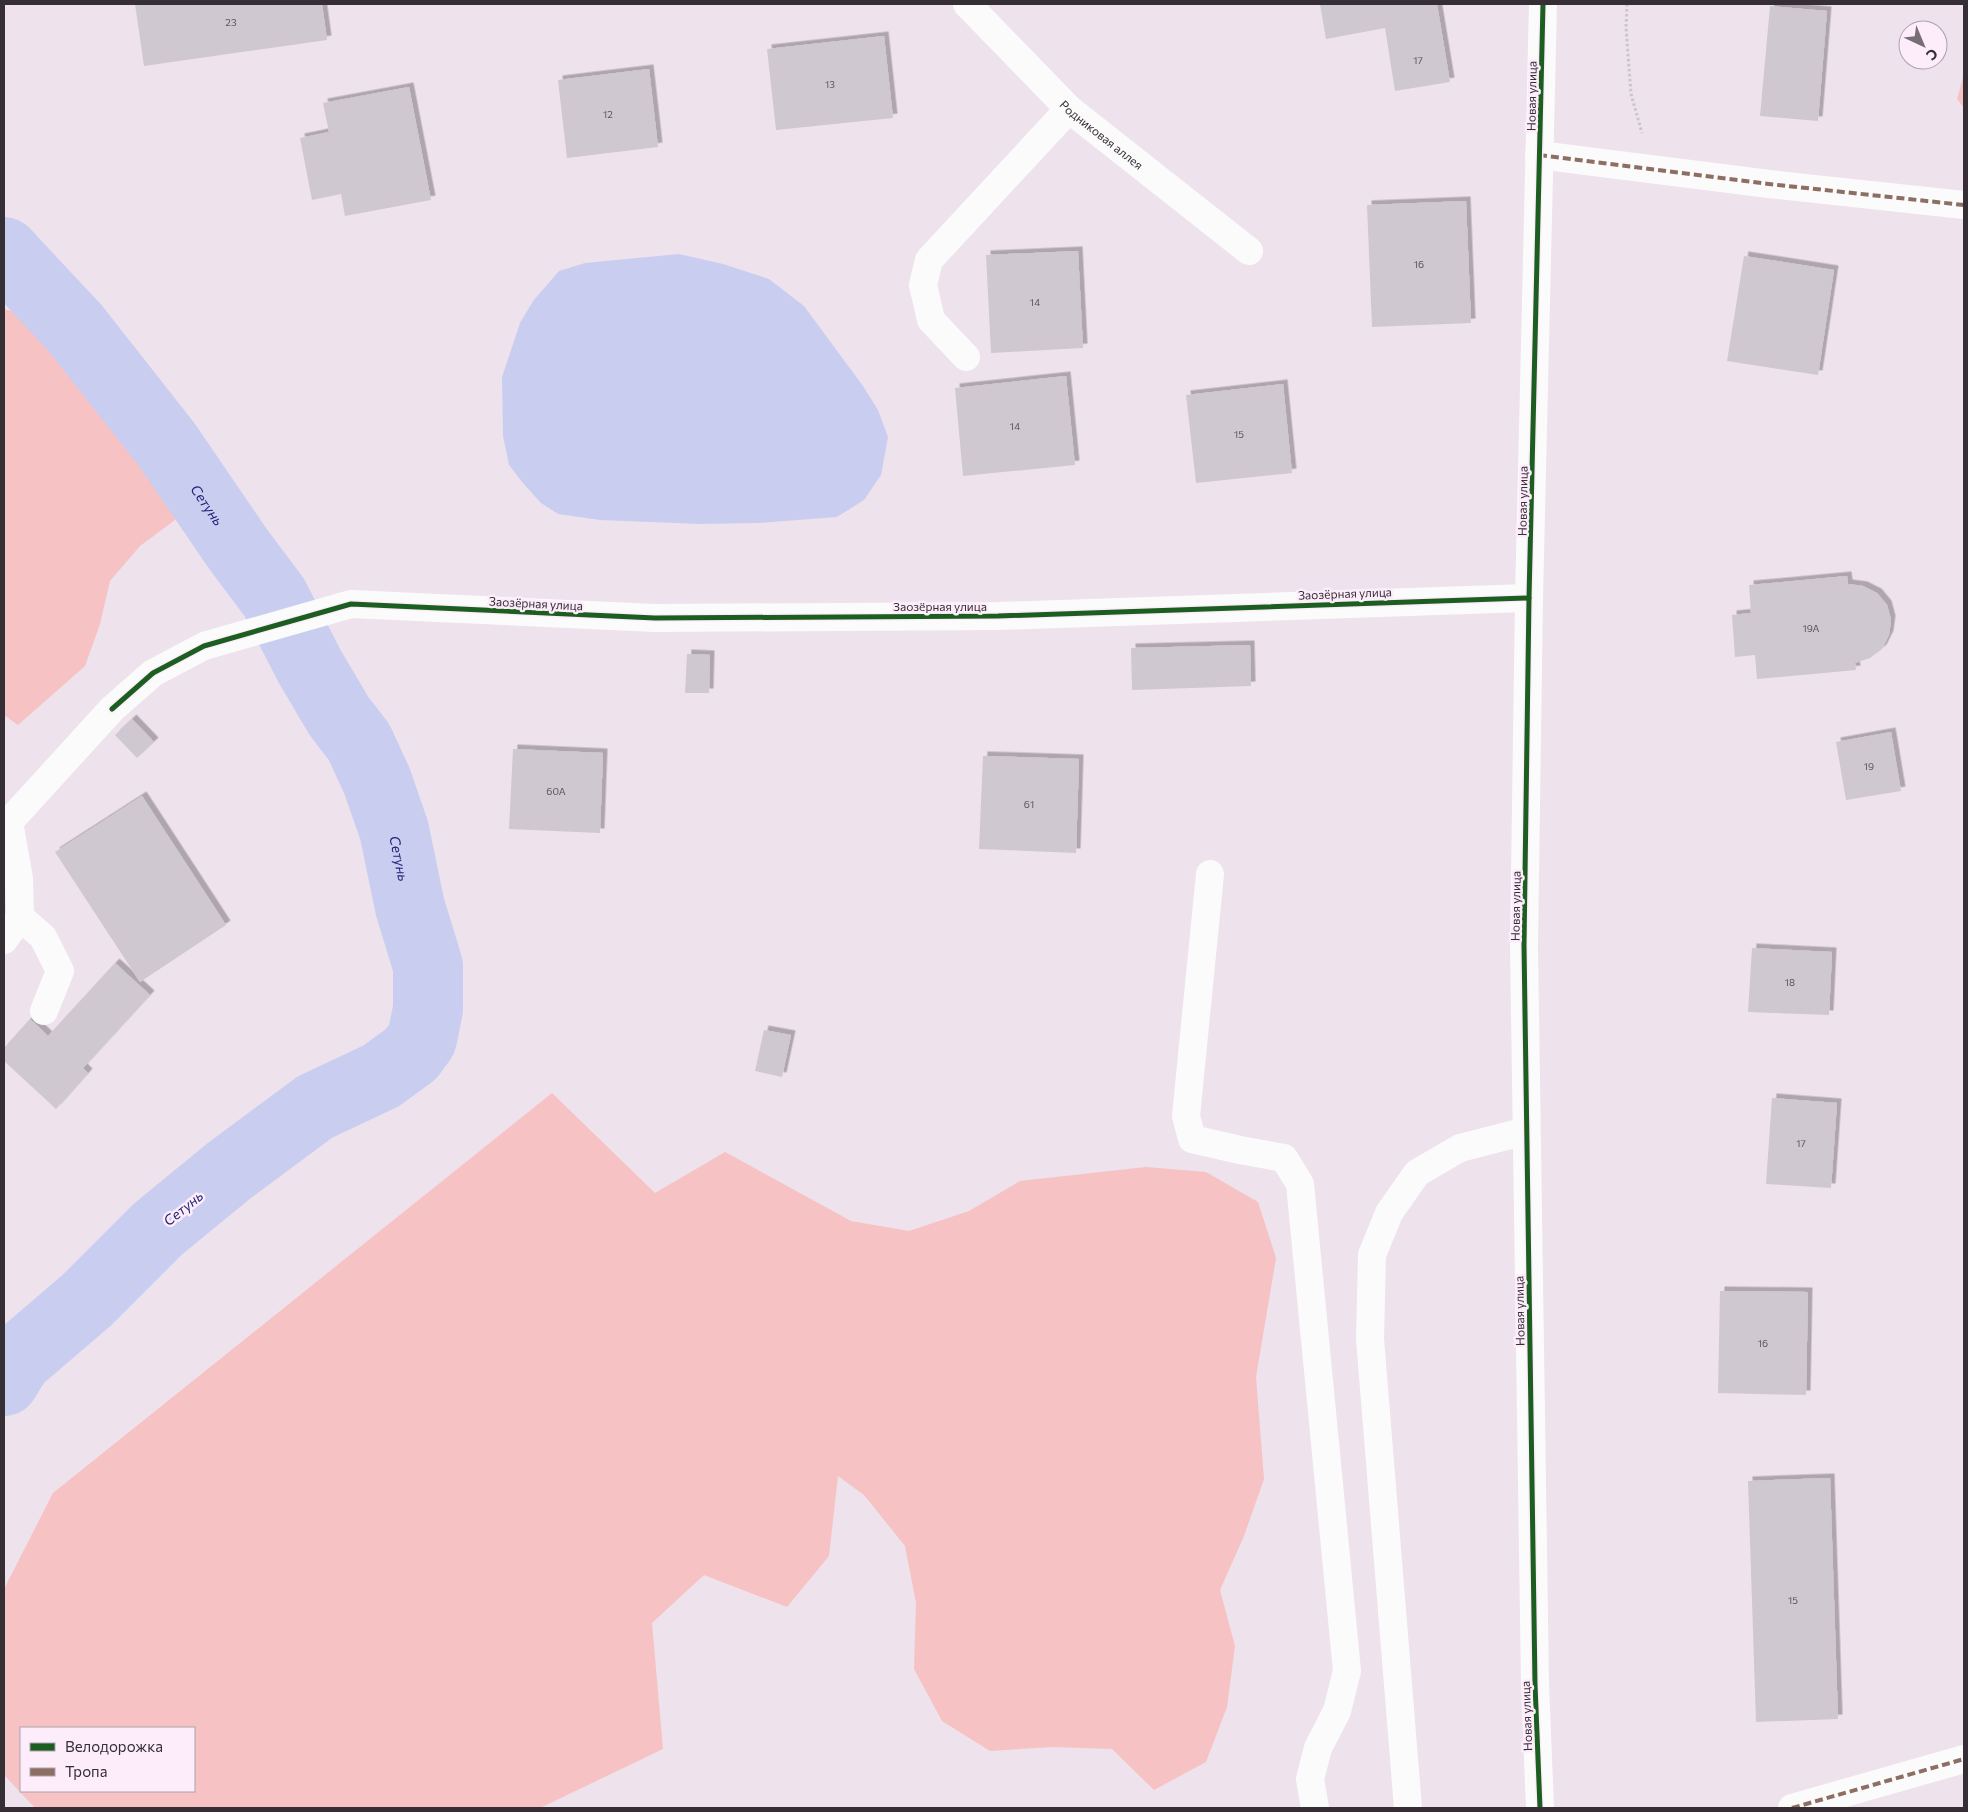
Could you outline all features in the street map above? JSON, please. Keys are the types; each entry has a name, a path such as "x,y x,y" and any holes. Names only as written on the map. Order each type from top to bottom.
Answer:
{"street":[{"name":"Родниковая аллея","path":"967,4 1069,109 1249,251"},
{"name":"Новая улица","path":"1540,1808 1535,1684 1524,945 1529,598 1543,4"},
{"path":"966,357 930,320 923,285 929,260 1069,109"},
{"path":"1539,156 1769,184 1964,204"},
{"name":"Заозёрная улица","path":"6,822 112,709 153,673 204,646 351,604 665,618 998,616 1529,598"},
{"path":"4,940 20,917 19,879 6,822"},
{"path":"1210,874 1186,1116 1192,1139 1284,1158 1300,1184 1347,1671 1337,1711 1318,1748 1310,1778 1314,1808"},
{"path":"20,917 43,936 60,971 44,1011"},
{"path":"1408,1808 1370,1339 1372,1255 1389,1212 1418,1173 1460,1148 1526,1132"},
{"path":"1792,1808 1964,1759"}],"path":[{"path":"1627,4 1626,27 1631,94 1651,170"}],"shaded area":[{"path":"1964,74 1964,108 1957,99"},
{"path":"4,309 16,312 53,340 170,477 175,520 140,546 110,581 100,624 85,666 18,725 4,715"},
{"path":"552,1093 655,1193 725,1152 851,1221 909,1231 969,1211 1020,1181 1146,1167 1206,1172 1258,1202 1276,1258 1256,1377 1264,1479 1244,1536 1220,1590 1235,1646 1227,1707 1206,1762 1154,1790 1112,1749 1052,1747 990,1751 942,1721 914,1669 916,1603 905,1546 864,1495 838,1476 829,1556 787,1607 704,1575 652,1623 663,1749 540,1808 35,1808 4,1775 4,1589 53,1493"}],"water":[{"path":"679,254 723,264 769,279 804,306 863,386 878,410 888,437 881,475 864,500 837,517 757,523 699,524 600,520 558,514 541,503 509,465 503,436 502,377 520,323 533,301 559,271 585,263"}],"building":[{"path":"135,4 322,4 327,40 144,66"},
{"path":"1320,4 1437,4 1450,82 1395,91 1385,28 1326,39"},
{"path":"1770,6 1827,11 1818,121 1760,116"},
{"path":"884,36 893,118 776,130 767,49"},
{"path":"649,69 658,147 567,158 558,80"},
{"path":"409,87 431,200 345,216 341,194 312,200 300,138 329,132 323,103"},
{"path":"1466,201 1471,323 1372,327 1367,205"},
{"path":"1078,251 1083,348 991,353 986,255"},
{"path":"1744,256 1834,270 1818,375 1727,361"},
{"path":"1066,376 1075,465 963,476 955,388"},
{"path":"1283,384 1292,473 1196,483 1186,395"},
{"path":"1847,576 1848,584 1863,586 1877,593 1887,605 1891,620 1889,635 1882,649 1870,658 1855,663 1856,670 1757,679 1755,655 1735,657 1732,615 1751,613 1749,585"},
{"path":"1250,645 1251,686 1132,690 1131,648"},
{"path":"687,654 710,655 709,693 685,693"},
{"path":"132,719 154,742 137,758 115,735"},
{"path":"1891,732 1901,791 1846,800 1836,742"},
{"path":"513,749 603,753 600,833 509,829"},
{"path":"983,756 1079,759 1076,853 979,849"},
{"path":"142,796 226,925 140,982 55,852"},
{"path":"1752,948 1832,952 1829,1015 1748,1012"},
{"path":"115,963 150,995 83,1068 88,1073 56,1109 4,1061 4,1048 30,1019 48,1036"},
{"path":"764,1030 791,1035 782,1077 755,1071"},
{"path":"1772,1098 1837,1103 1831,1188 1766,1184"},
{"path":"1720,1291 1808,1292 1806,1395 1718,1393"},
{"path":"1830,1478 1838,1719 1756,1722 1748,1481"}],"waterway":[{"name":"Сетунь","path":"4,252 75,328 167,445 238,549 274,597 310,667 339,716 359,742 377,781 394,830 410,907 428,966 428,1009 422,1039 411,1054 381,1076 315,1107 230,1170 158,1229 87,1300 17,1360 4,1381"}],"marked path":[{"path":"1539,155 1769,184 1964,205"},
{"path":"1792,1808 1964,1759"}],"cycle path":[{"path":"1540,1808 1535,1684 1524,945 1529,598 1543,4"},
{"path":"112,709 153,673 204,646 351,604 655,618 998,616 1529,598"}]}
